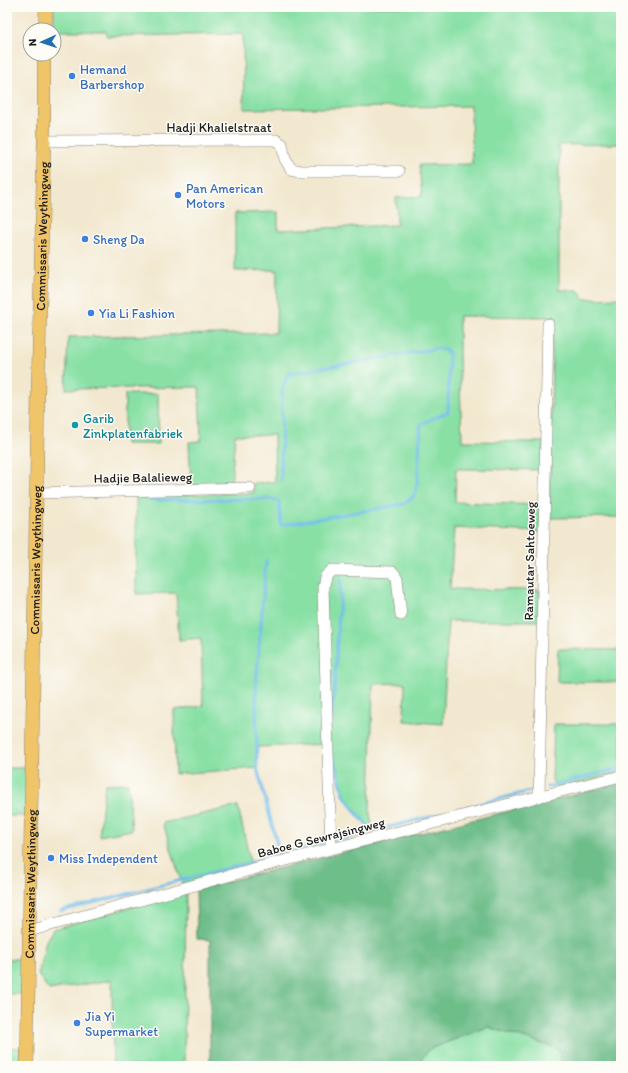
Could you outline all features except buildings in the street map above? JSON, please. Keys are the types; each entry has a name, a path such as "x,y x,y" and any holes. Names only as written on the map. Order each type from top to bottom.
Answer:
{"main road":[{"path":"45,22 46,7"},
{"name":"Commissaris Weythingweg","path":"27,1066 36,493 44,141 44,62"}],"street":[{"name":"Hadji Khalielstraat","path":"44,141 276,140 282,144 285,159 291,168 302,171 399,171"},
{"name":"Ramautar Sahtoeweg","path":"539,797 548,324"},
{"name":"Hadjie Balalieweg","path":"36,493 250,488"},
{"path":"330,849 323,587 325,577 332,570 393,572 397,578 401,615"},
{"name":"Baboe G Sewrajsingweg","path":"29,931 330,849 621,776"}],"green space":[{"path":"54,7 621,7 621,144 559,145 559,290 578,290 585,299 621,298 621,517 549,518 553,317 459,316 462,441 544,442 544,470 456,469 455,502 541,505 540,532 454,528 450,589 540,590 540,621 448,621 443,724 404,721 405,683 373,684 370,813 373,831 357,814 344,795 331,750 331,744 257,747 257,768 175,774 174,710 203,706 201,638 179,640 176,593 136,594 136,496 254,493 253,483 275,482 274,435 235,435 231,485 191,486 189,442 201,441 199,387 66,389 68,337 276,333 277,270 235,271 235,213 278,212 278,230 397,225 396,198 422,196 419,165 472,164 471,106 244,109 243,34 107,36 105,31 62,31 62,22 54,22"},
{"path":"125,394 158,394 159,444 125,444"},
{"path":"558,649 621,650 621,682 557,682"},
{"path":"554,724 621,724 621,772 557,789 552,780"},
{"path":"7,768 27,768 27,816 7,816"},
{"path":"128,783 132,830 99,836 105,784"},
{"path":"621,783 621,1066 562,1066 559,1049 488,1027 429,1049 416,1066 210,1066 210,940 197,939 196,889"},
{"path":"238,806 251,866 182,884 163,823"},
{"path":"186,892 184,1066 113,1066 112,980 49,990 38,975 46,941 53,929"},
{"path":"7,959 22,959 22,994 7,994"},
{"path":"488,1027 559,1049 562,1066 416,1066 429,1049"},
{"path":"7,1047 21,1048 21,1066 7,1066"}],"waterway":[{"path":"150,500 272,499 279,501 281,525 404,504 413,497 417,487 421,424 448,412 449,352 439,348 288,374 282,391 281,480"},
{"path":"266,561 256,686 257,768 280,855"},
{"path":"332,724 341,578"},
{"path":"333,757 344,795 357,814 373,831"},
{"path":"547,787 621,768"},
{"path":"335,841 530,791"},
{"path":"61,911 325,843"}],"place":[{"name":"Hemand Barbershop","path":"72,76"},
{"name":"Pan American Motors","path":"178,195"},
{"name":"Sheng Da","path":"85,239"},
{"name":"Yia Li Fashion","path":"91,313"},
{"name":"Garib Zinkplatenfabriek","path":"75,425"},
{"name":"Miss Independent","path":"51,858"},
{"name":"Jia Yi Supermarket","path":"77,1023"}]}
